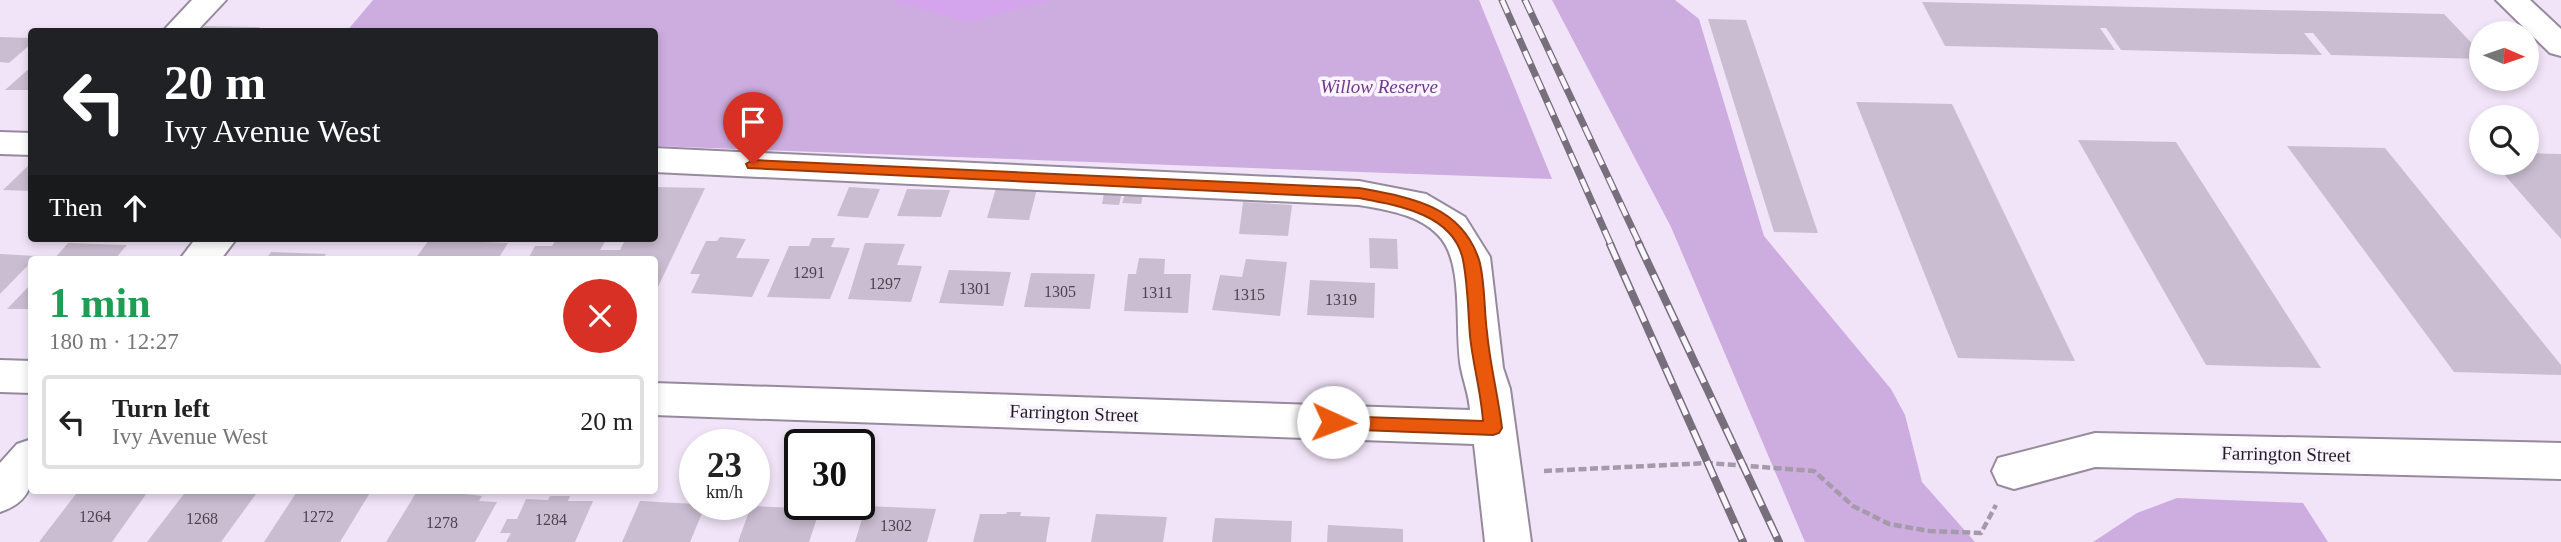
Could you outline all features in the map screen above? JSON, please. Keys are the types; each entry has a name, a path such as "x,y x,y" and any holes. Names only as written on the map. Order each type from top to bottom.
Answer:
{"street":[{"path":"182,28 210,0"},
{"path":"2512,0 2561,46"},
{"path":"0,143 28,144"},
{"path":"658,160 1359,193 1413,203 1452,226 1471,257 1482,368 1491,408 1508,542"},
{"path":"202,256 214,242"},
{"path":"0,376 28,377"},
{"name":"Farrington Street","path":"658,398 1491,408"},
{"name":"Farrington Street","path":"2014,471 2095,450 2561,461"},
{"path":"0,494 28,461"}],"path":[{"path":"1501,475 1595,467 1708,463 1814,471 1837,496 1869,518 1915,531 1981,533 2014,471"}],"green space":[{"name":"Willow Reserve","path":"373,0 1479,0 1552,179 658,146 658,28 349,28"},
{"path":"1552,0 1675,0 1699,19 1764,236 1891,389 1905,415 1922,482 1975,542 1805,542 1671,227"},
{"path":"2177,498 2303,503 2328,542 2093,542 2137,513"}],"shaded area":[{"path":"887,0 1053,0 968,22"}],"building":[{"path":"1922,2 2444,14 2469,40 2469,59 2331,55 2313,33 2304,33 2322,55 2121,50 2106,28 2100,28 2115,50 1945,46"},
{"path":"1708,19 1746,20 1818,233 1774,232"},
{"path":"205,26 260,27 259,28 203,28"},
{"path":"0,37 28,38 28,46 9,63 0,62"},
{"path":"28,70 28,90 5,90"},
{"path":"1856,102 1952,104 2075,361 1958,358"},
{"path":"2078,140 2176,142 2321,368 2206,365"},
{"path":"2287,146 2385,148 2561,365 2561,375 2454,372"},
{"path":"2539,153 2561,154 2561,239 2505,175 2539,175"},
{"path":"28,166 28,191 3,190"},
{"path":"658,187 705,188 658,287 658,256 530,256 535,246 552,246 554,242 605,242 600,250 620,250 624,242 658,242"},
{"path":"849,187 880,189 868,218 837,216"},
{"path":"996,188 1037,189 1029,220 987,218"},
{"path":"907,189 950,190 941,217 897,216"},
{"path":"1104,193 1122,193 1119,205 1102,204"},
{"path":"1125,194 1143,195 1141,204 1122,203"},
{"path":"1243,202 1292,205 1288,236 1239,234"},
{"path":"720,237 746,239 736,258 770,259 752,297 691,293 700,274 690,274 706,241 717,241"},
{"path":"812,238 835,238 831,247 850,248 830,299 767,297 789,246 809,246"},
{"path":"1369,238 1397,239 1398,269 1370,268"},
{"path":"428,242 508,243 500,256 417,256"},
{"path":"68,243 127,245 118,256 57,256"},
{"path":"865,243 905,244 897,265 922,266 911,302 848,299"},
{"path":"271,252 326,254 324,256 268,256"},
{"path":"0,254 37,256 28,256 28,265 0,294"},
{"path":"1139,258 1165,259 1164,274 1191,274 1188,313 1124,311 1128,274 1136,274"},
{"path":"1246,259 1287,262 1280,316 1212,310 1220,275 1242,277"},
{"path":"949,270 1011,272 1003,306 939,303"},
{"path":"1031,273 1095,274 1090,309 1024,307"},
{"path":"1310,280 1375,283 1374,318 1307,315"},
{"path":"28,287 28,309 7,309"},
{"path":"76,494 146,494 112,542 39,542"},
{"path":"184,494 256,494 221,542 147,542"},
{"path":"295,494 369,494 340,542 264,542"},
{"path":"415,494 466,494 482,496 479,501 497,502 475,542 386,542"},
{"path":"550,496 570,496 568,501 593,501 575,542 506,542 511,533 500,533 507,519 517,519 526,499 548,500"},
{"path":"640,501 679,503 679,520 699,520 690,542 622,542"},
{"path":"875,506 936,509 927,542 855,542 862,520 875,520"},
{"path":"770,507 784,507 784,520 816,520 809,542 738,542 746,520 770,520"},
{"path":"1021,512 1020,516 1050,517 1046,542 973,542 980,514"},
{"path":"1096,514 1167,517 1163,542 1091,542"},
{"path":"1215,518 1292,521 1291,542 1212,542"},
{"path":"1328,525 1403,529 1403,542 1327,542"}],"railway":[{"path":"1502,0 1611,245"},
{"path":"1525,0 1640,245"},
{"path":"1610,244 1743,542"},
{"path":"1639,244 1779,542"}],"route":[{"path":"753,164 1359,193 1413,203 1452,226 1471,257 1482,368 1489,388 1493,428 1333,422"}]}
